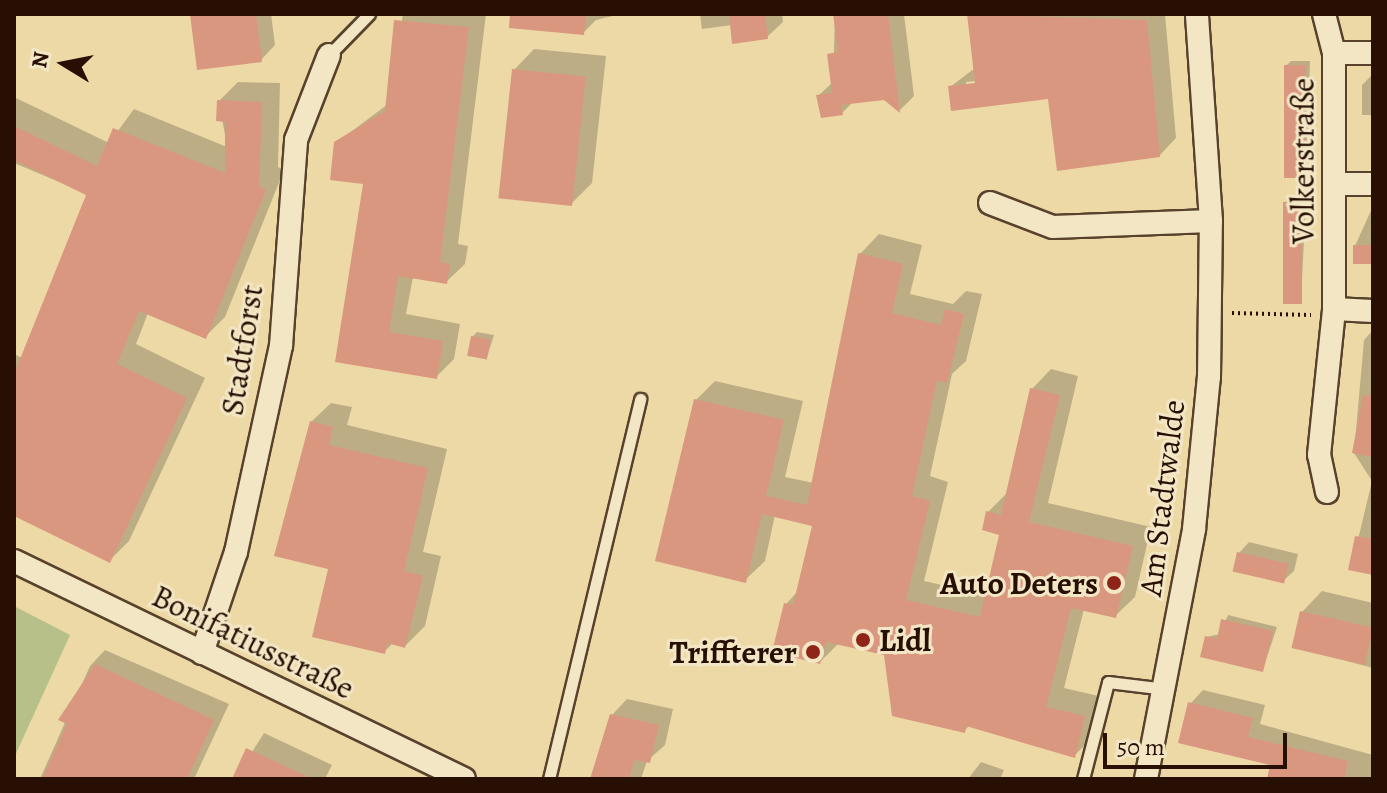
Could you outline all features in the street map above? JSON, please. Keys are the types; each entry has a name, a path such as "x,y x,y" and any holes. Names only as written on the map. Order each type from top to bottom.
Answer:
{"street":[{"name":"Am Stadtwalde","path":"1146,779 1166,689 1194,529 1210,312 1211,221 1197,14"},
{"name":"Volkerstraße","path":"1324,14 1334,53 1339,184 1334,313 1319,455 1327,492"},
{"path":"1334,53 1373,53"},
{"name":"Stadtforst","path":"202,653 236,552 281,346 296,140 329,55"},
{"path":"1339,184 1373,184"},
{"path":"990,203 1053,227 1211,221"},
{"path":"1334,313 1373,311"},
{"name":"Bonifatiusstraße","path":"14,561 464,779"}],"lane":[{"path":"329,55 369,14"},
{"path":"549,779 640,399"},
{"path":"1083,779 1108,682 1166,689"}],"path":[{"path":"1210,312 1334,313"}],"green space":[{"path":"14,606 70,635 14,758"}],"building":[{"path":"190,14 256,14 262,62 197,70"},
{"path":"510,14 586,14 584,35 509,28"},
{"path":"729,14 765,14 768,39 732,44"},
{"path":"833,14 888,14 900,113 884,100 841,105 843,115 821,118 816,95 832,93 827,54 838,52"},
{"path":"967,14 1147,20 1160,157 1057,171 1048,99 951,111 948,86 975,83"},
{"path":"394,20 469,27 440,262 450,264 447,284 398,276 389,332 443,341 437,379 335,362 363,184 330,180 334,142 385,111"},
{"path":"1284,65 1306,65 1306,178 1284,178"},
{"path":"512,69 586,77 572,206 498,198"},
{"path":"217,100 262,102 259,187 266,190 206,339 139,311 117,364 187,398 110,563 14,516 14,374 86,195 14,160 14,126 97,166 113,128 225,173 225,122 216,121"},
{"path":"1283,202 1302,202 1302,304 1283,304"},
{"path":"1353,245 1372,245 1372,264 1353,264"},
{"path":"858,253 903,264 892,313 941,325 945,309 964,314 947,383 937,380 912,496 930,501 906,600 980,617 999,535 982,530 986,511 1001,515 1030,388 1060,395 1029,522 1133,546 1116,618 1071,608 1046,707 1085,716 1075,758 966,726 965,733 892,716 884,655 826,642 820,664 772,652 784,603 793,605 812,526 762,514 746,583 655,561 694,399 784,420 766,496 807,505"},
{"path":"471,336 491,340 487,359 467,356"},
{"path":"1363,395 1373,396 1373,457 1352,453"},
{"path":"310,421 333,427 329,445 428,468 404,571 423,576 405,648 387,643 385,654 312,637 328,569 274,556"},
{"path":"1355,536 1373,539 1373,575 1348,570"},
{"path":"1237,552 1289,564 1284,583 1233,571"},
{"path":"1300,611 1373,628 1365,665 1291,648"},
{"path":"1221,619 1273,631 1263,672 1200,657 1205,636 1217,639"},
{"path":"95,664 214,720 187,779 42,779 67,724 58,720"},
{"path":"1188,702 1253,718 1248,737 1348,761 1344,779 1267,779 1270,765 1178,743"},
{"path":"610,714 659,725 650,763 634,760 629,779 590,779"},
{"path":"246,748 313,779 232,779"}],"place":[{"name":"Auto Deters","path":"1114,583"},
{"name":"Lidl","path":"863,640"},
{"name":"Triffterer","path":"813,652"}]}
